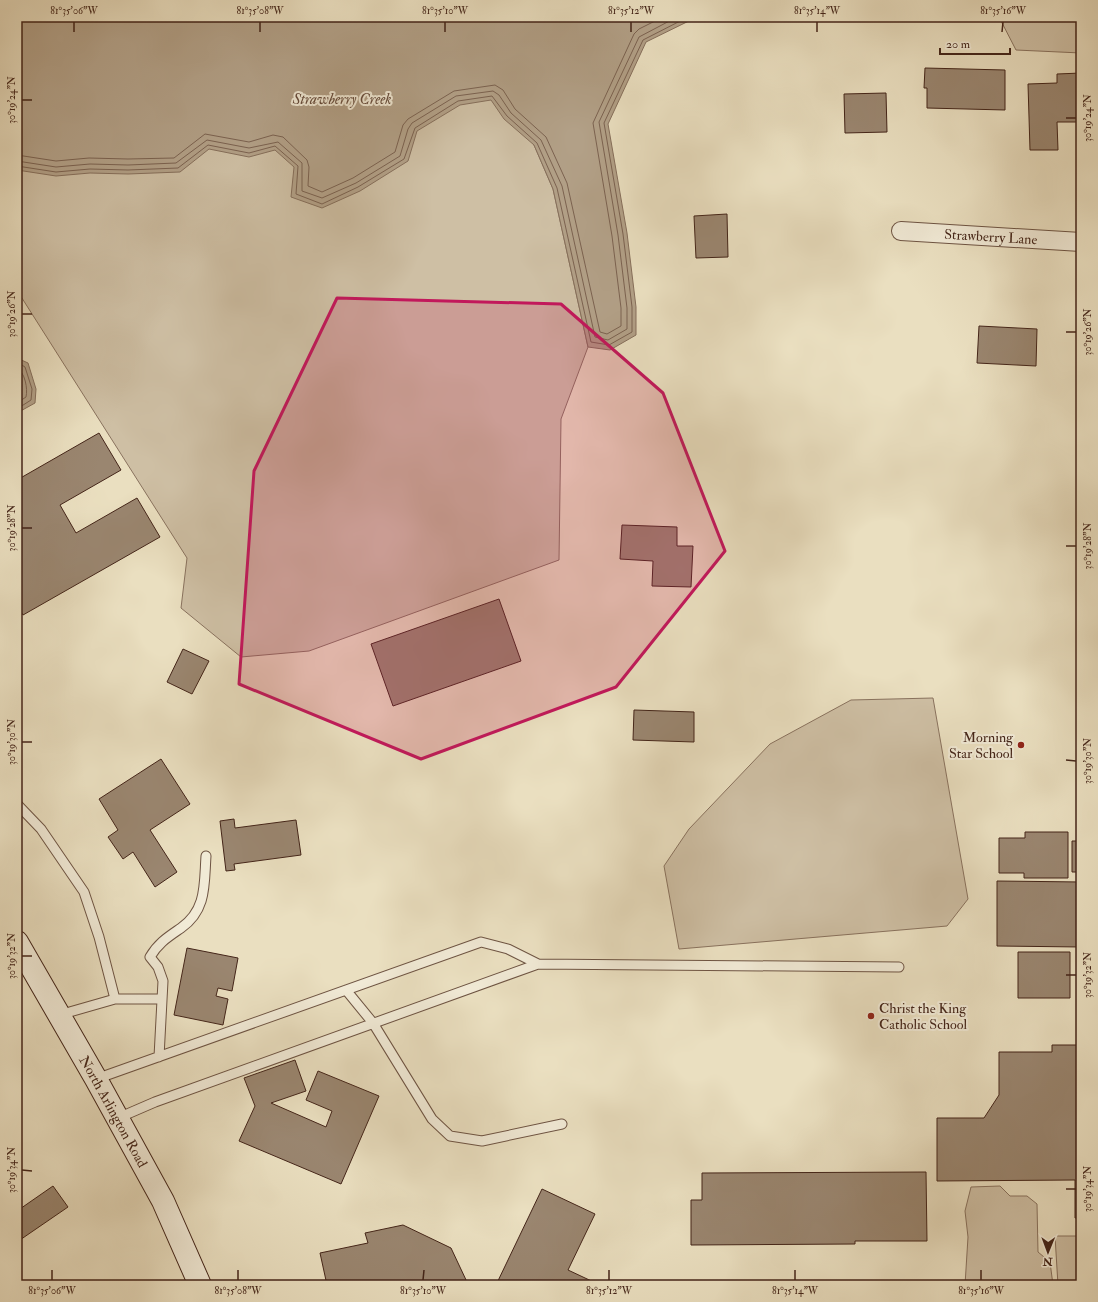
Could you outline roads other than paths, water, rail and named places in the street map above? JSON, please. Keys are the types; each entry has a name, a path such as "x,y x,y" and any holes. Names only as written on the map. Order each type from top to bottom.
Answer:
{"main road":[{"name":"North Arlington Road","path":"17,942 118,1118 163,1201 200,1285"}],"street":[{"name":"Strawberry Lane","path":"901,232 1081,242"}],"lane":[{"path":"17,804 41,829 84,892 100,937 115,999"},
{"path":"159,1057 163,981 158,967 150,957 157,945 195,918 204,890 206,856"},
{"path":"96,1079 481,942 508,949 538,964"},
{"path":"118,1118 155,1102 538,964 899,967"},
{"path":"346,990 373,1024 432,1119 450,1136 482,1141 562,1124"},
{"path":"59,1014 115,999 161,999"}],"water":[{"name":"Strawberry Creek","path":"17,17 697,17 646,42 608,124 627,233 636,307 636,335 610,350 588,347 553,189 534,145 504,119 491,100 460,105 417,131 408,161 360,191 322,208 291,197 294,167 275,150 249,157 209,149 180,172 128,174 90,173 56,176 17,170"},
{"path":"17,358 28,363 36,389 35,403 17,413"}],"place":[{"name":"Morning Star School","path":"1021,745"},
{"name":"Christ the King Catholic School","path":"871,1016"}]}
